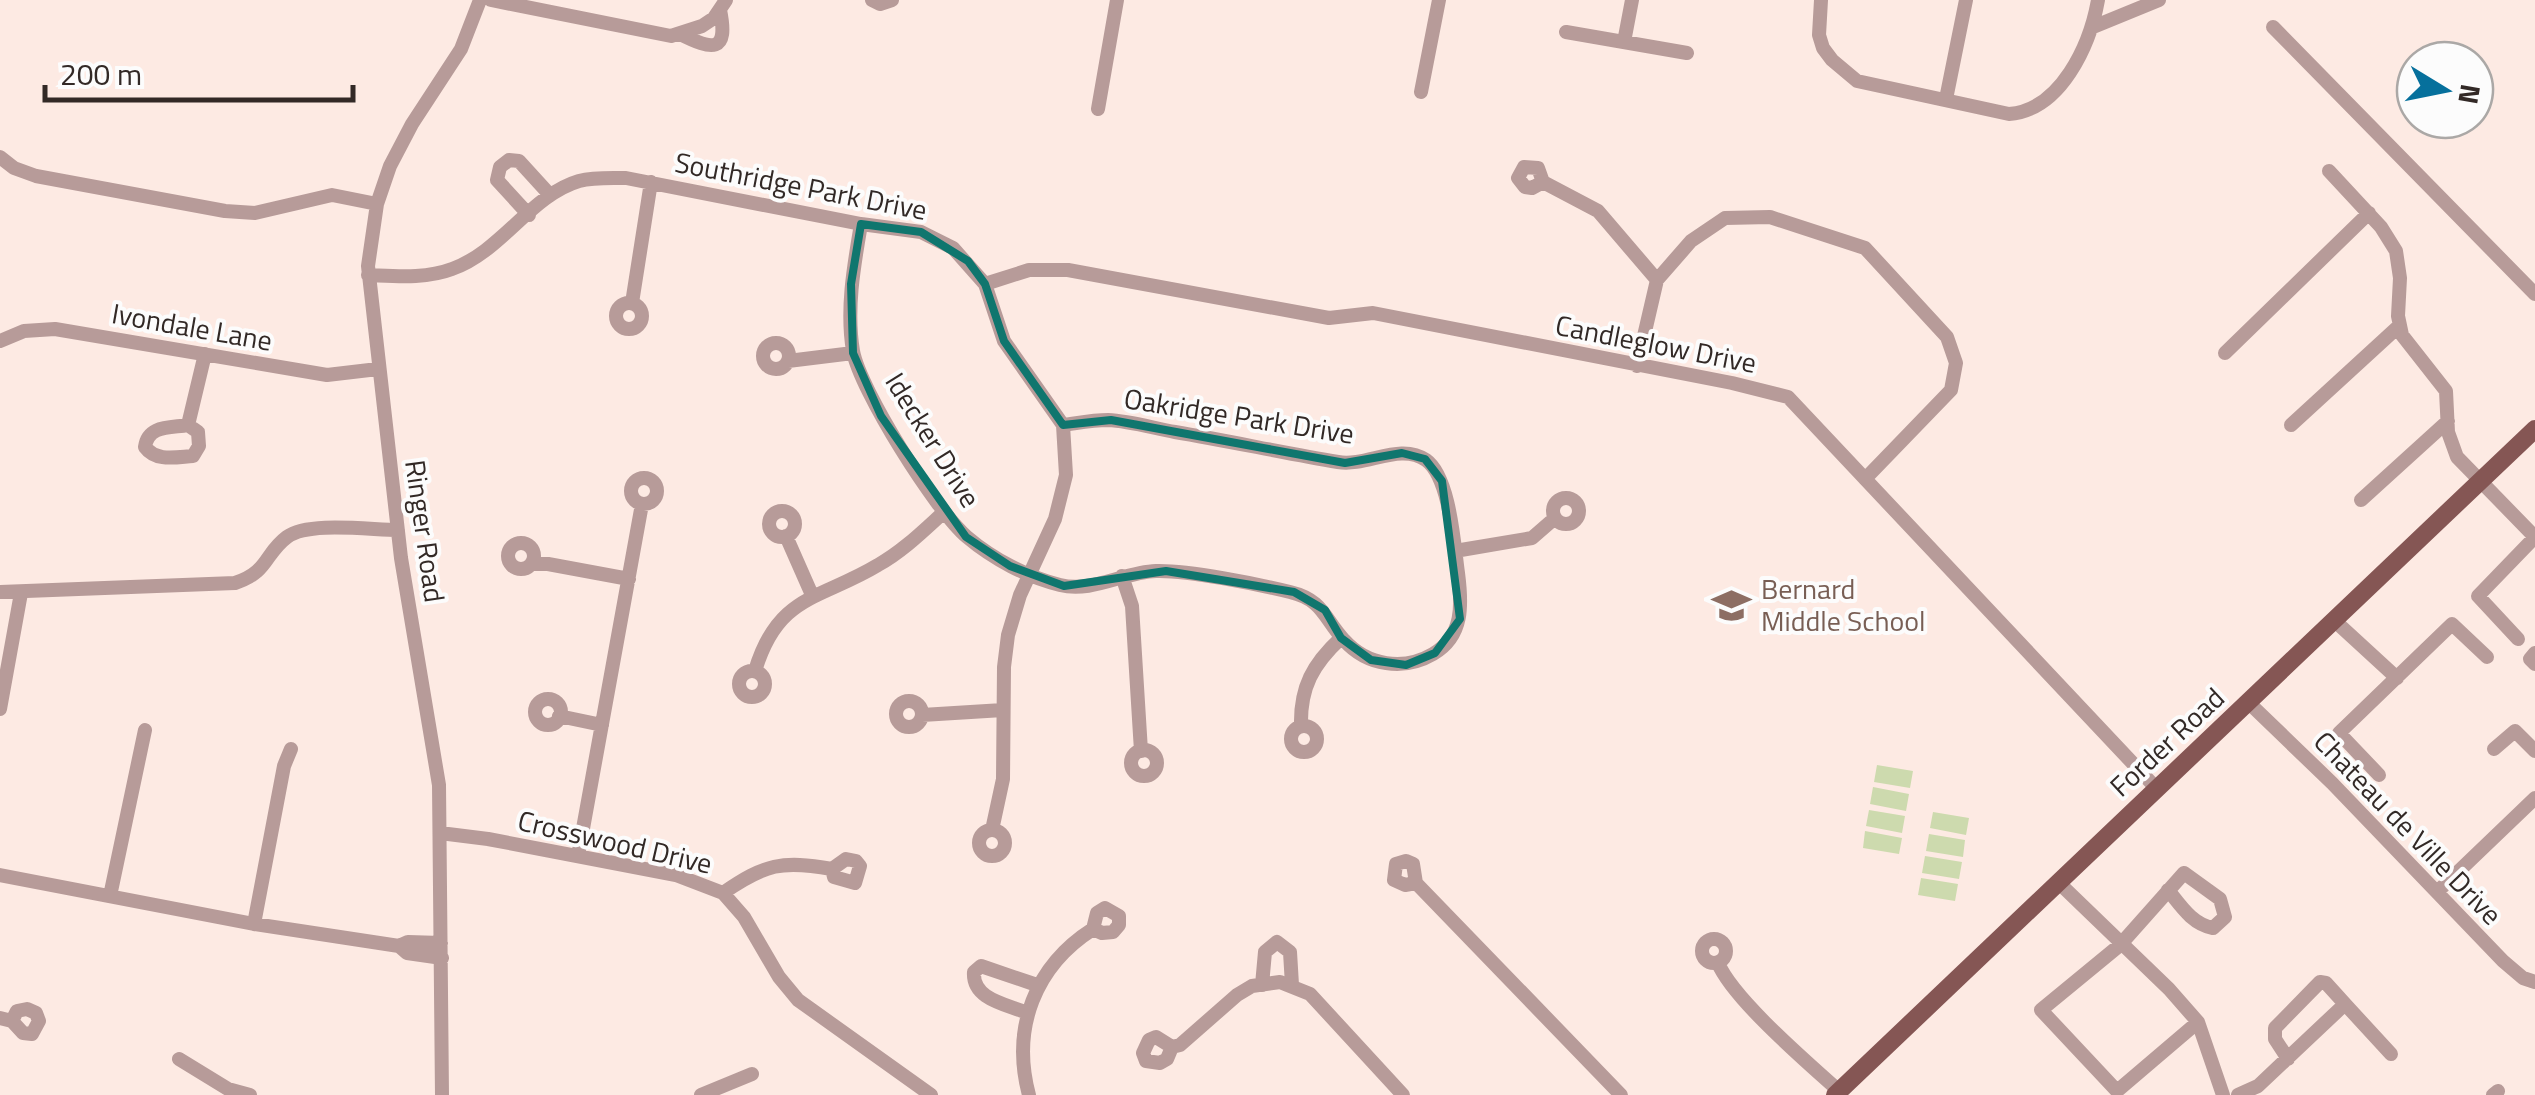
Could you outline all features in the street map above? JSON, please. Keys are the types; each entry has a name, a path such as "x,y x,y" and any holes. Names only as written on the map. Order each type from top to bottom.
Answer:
{"main road":[{"name":"Forder Road","path":"1837,1093 2535,429"}],"street":[{"name":"Ringer Road","path":"442,1095 437,770 398,530 368,275 377,204 396,152 461,50 480,0"},
{"path":"491,0 672,36 702,26 723,5"},
{"path":"872,0 884,4 892,0"},
{"path":"1098,109 1117,0"},
{"path":"1422,92 1439,0"},
{"path":"1624,42 1632,0"},
{"path":"1821,0 1819,34 1823,48 1857,81 2008,114 2023,113 2037,106 2073,69 2093,26 2098,0"},
{"path":"1946,99 1966,0"},
{"path":"2093,26 2158,0"},
{"path":"680,34 706,47 716,46 724,32 723,5"},
{"path":"2273,27 2535,294"},
{"path":"1566,32 1687,53"},
{"path":"0,157 14,168 36,176 225,211 254,213 332,196 377,204"},
{"path":"529,215 503,190 497,180 500,167 509,160 520,162 550,195"},
{"path":"2329,171 2396,251 2399,326 2446,391 2451,445 2457,457 2535,537 2478,596 2518,639"},
{"name":"Southridge Park Drive","path":"368,275 422,275 454,268 489,248 550,195 577,182 601,178 651,182 861,224 921,232 936,238 968,262 985,284 1004,341 1063,425"},
{"path":"632,303 651,182"},
{"path":"1543,182 1598,211 1657,280"},
{"path":"2224,354 2368,213"},
{"path":"1637,366 1657,280 1691,241 1725,218 1770,218 1866,248 1948,337 1956,363 1951,390 1865,479"},
{"name":"Idecker Drive","path":"861,224 851,284 854,353 881,416 944,512 966,536 1031,576 1064,586 1084,587 1122,576 1166,571 1294,592 1325,610 1342,638 1371,660 1406,664 1435,653 1446,643 1460,618 1462,598 1455,551"},
{"name":"Candleglow Drive","path":"985,284 1029,270 1068,270 1329,318 1373,313 1788,397 2156,789"},
{"path":"2291,425 2399,326"},
{"name":"Ivondale Lane","path":"0,341 24,330 55,328 327,375 378,369"},
{"path":"788,361 854,353"},
{"path":"188,425 205,354"},
{"name":"Oakridge Park Drive","path":"1063,425 1112,420 1345,463 1413,454 1436,469 1442,481 1455,551"},
{"path":"2361,500 2448,421"},
{"path":"992,830 1003,779 1008,635 1020,595 1062,498 1066,475 1063,425"},
{"path":"578,856 642,504"},
{"path":"755,671 776,624 812,595 874,568 900,551 944,512"},
{"path":"1455,551 1532,538 1555,518"},
{"path":"0,592 235,583 262,569 288,536 298,532 324,528 398,530"},
{"path":"786,536 812,595"},
{"path":"531,564 629,579"},
{"path":"1122,576 1132,606 1141,751"},
{"path":"0,709 22,593"},
{"path":"2336,622 2397,678"},
{"path":"2379,775 2339,733 2452,624 2487,658"},
{"path":"1301,726 1300,704 1306,680 1321,657 1342,638"},
{"name":"Chateau de Ville Drive","path":"2249,703 2503,961 2523,978 2535,982"},
{"path":"922,716 1003,710"},
{"path":"559,716 602,725"},
{"path":"110,896 146,730"},
{"path":"2494,749 2515,730 2535,751"},
{"path":"254,924 284,766 291,748"},
{"path":"2436,892 2535,798"},
{"name":"Crosswood Drive","path":"440,833 488,838 688,878 723,893 744,917 779,977 798,1000 931,1095"},
{"path":"723,893 767,866 801,863 832,869"},
{"path":"0,874 254,924 399,946 407,952 442,951"},
{"path":"2058,882 2170,989 2198,1022 2223,1095"},
{"path":"1416,884 1621,1095"},
{"path":"2168,890 2120,944 2041,1010 2118,1090 2198,1022"},
{"path":"1029,1095 1024,1074 1027,1013 1037,985 1080,937 1093,929"},
{"path":"1262,984 1265,952 1277,942 1290,952 1292,985"},
{"path":"1718,963 1729,980 1837,1093"},
{"path":"1027,1013 979,993 974,972 981,966 993,968 1037,985"},
{"path":"1172,1047 1180,1045 1237,995 1252,986 1280,982 1310,994 1403,1095"},
{"path":"2288,1058 2275,1040 2275,1028 2320,982 2326,983 2391,1054"},
{"path":"2238,1095 2258,1086 2345,1004"},
{"path":"179,1059 228,1089 250,1095"},
{"path":"701,1095 752,1074"}],"highlighted area":[{"path":"861,224 921,232 968,261 985,284 1004,341 1063,425 1111,420 1345,463 1402,453 1425,459 1442,481 1460,619 1435,653 1406,665 1371,660 1341,638 1325,610 1294,592 1166,571 1064,586 1010,566 966,537 881,416 853,353 851,284"}],"green space":[{"path":"1877,765 1913,771 1910,788 1874,782"},
{"path":"1873,787 1909,794 1906,811 1870,804"},
{"path":"1869,810 1905,816 1902,833 1866,826"},
{"path":"1933,812 1969,818 1966,835 1930,828"},
{"path":"1865,831 1902,838 1899,854 1863,848"},
{"path":"1929,834 1965,840 1963,857 1926,851"},
{"path":"1925,856 1962,862 1959,879 1922,873"},
{"path":"1921,878 1958,884 1955,901 1918,895"}],"place":[{"name":"Bernard Middle School","path":"1731,605"}]}
